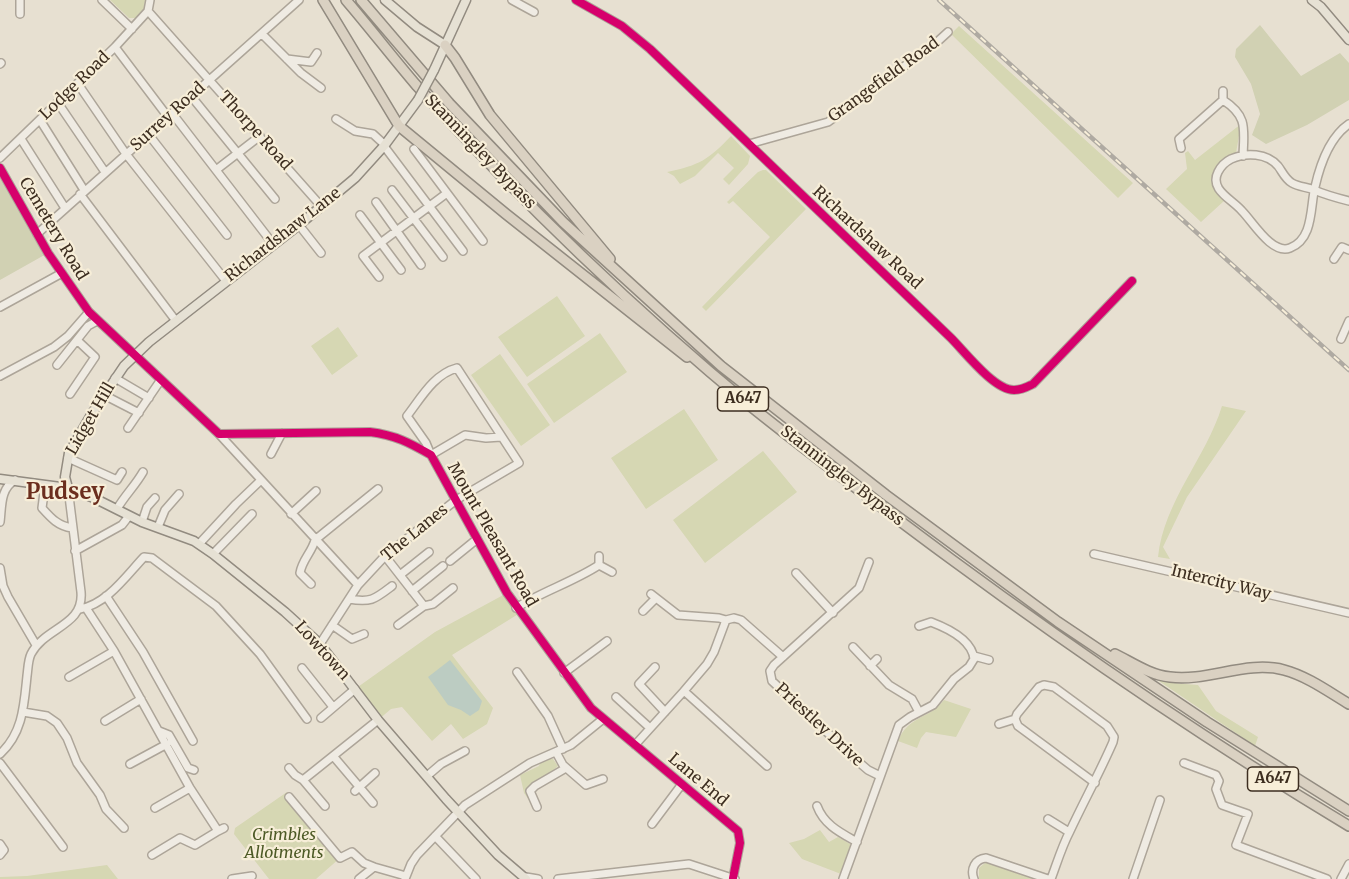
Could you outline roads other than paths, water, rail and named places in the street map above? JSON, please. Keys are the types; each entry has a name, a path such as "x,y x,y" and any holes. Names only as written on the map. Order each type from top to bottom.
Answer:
{"highway":[{"path":"323,0 399,126 626,310 753,407"},
{"name":"Stanningley Bypass","path":"346,0 417,85 546,220 647,315 753,407 875,502 1050,632 1198,731 1349,826"},
{"name":"Stanningley Bypass","path":"361,0 449,103 563,222 721,366 886,495 1058,622 1206,722 1349,811"},
{"path":"445,45 490,115 597,242 624,278"},
{"path":"1058,622 1147,671 1170,677 1191,677 1254,669 1284,670 1349,704"}],"main road":[{"path":"385,0 417,27 445,45 466,0"},
{"path":"1312,0 1321,7 1349,40"},
{"name":"Richardshaw Lane","path":"134,356 299,225 354,178 384,145 418,100 445,45"},
{"name":"Lidget Hill","path":"68,488 65,477 68,458 76,440 115,378 134,356"},
{"name":"Lowtown","path":"0,479 68,488 142,522 199,544 213,554 285,612 320,644 378,720 458,812 515,872 526,878"}],"street":[{"path":"20,0 20,14"},
{"path":"102,0 132,29"},
{"path":"148,11 150,0"},
{"name":"Surrey Road","path":"37,234 299,0"},
{"path":"512,0 534,12"},
{"name":"Richardshaw Road","path":"576,0 622,26 636,37 940,326 993,380 1003,387 1012,390 1024,389 1033,384 1132,281"},
{"name":"Lodge Road","path":"0,158 78,84 148,11"},
{"name":"Thorpe Road","path":"148,11 321,206"},
{"name":"Grangefield Road","path":"749,144 828,122 948,32"},
{"path":"262,34 301,73 321,88"},
{"path":"115,47 216,170 273,244"},
{"path":"287,59 311,62 317,53"},
{"path":"78,84 126,154 226,281"},
{"path":"1170,138 1179,139 1223,100 1223,91"},
{"path":"191,96 275,199"},
{"path":"1223,100 1233,107 1244,124 1243,156"},
{"path":"58,103 105,172"},
{"path":"336,119 355,131 373,134 384,145 463,251"},
{"path":"40,120 82,192 176,321"},
{"path":"1349,124 1342,129 1329,150 1314,190 1311,216 1306,232 1297,243 1289,248 1279,249 1269,241 1216,184 1217,174 1222,165 1234,158 1262,155 1270,158 1292,183 1314,190 1349,201"},
{"path":"149,135 227,235"},
{"path":"216,170 260,136"},
{"path":"21,139 64,208"},
{"path":"1179,139 1181,148"},
{"path":"414,149 483,241"},
{"name":"Cemetery Road","path":"0,168 37,234 89,312 134,356"},
{"path":"392,190 443,258"},
{"path":"379,277 363,256 447,193"},
{"path":"376,202 421,265"},
{"path":"360,215 401,270"},
{"path":"299,225 321,253"},
{"path":"1334,259 1342,247 1349,250"},
{"path":"0,308 62,273"},
{"path":"0,376 54,348 89,312"},
{"path":"57,365 88,326 97,321"},
{"path":"1341,339 1349,321"},
{"path":"70,394 95,357 78,341"},
{"path":"134,356 219,434 358,585"},
{"path":"457,368 501,437 486,438 465,435 431,455 426,443 407,416 437,378 457,368"},
{"path":"115,378 149,398"},
{"path":"128,428 160,381"},
{"path":"104,395 139,412"},
{"name":"Mount Pleasant Road","path":"219,434 370,432 390,434 431,455 516,608 591,708 603,719"},
{"path":"271,454 282,433"},
{"name":"The Lanes","path":"320,644 358,585 385,556 456,500 519,463 501,437"},
{"path":"68,458 117,480 122,472"},
{"path":"117,509 127,493 134,489 143,472"},
{"path":"0,522 1,494 15,480"},
{"path":"199,544 260,481"},
{"path":"45,485 41,504 49,517 63,526 72,528"},
{"path":"68,488 83,608 114,651 190,788 221,830 195,844 180,838 152,855"},
{"path":"311,584 300,573 302,563 314,546 315,540 378,489"},
{"path":"291,514 316,491"},
{"path":"158,527 165,510 179,494"},
{"path":"142,522 147,507 155,498"},
{"path":"213,554 252,514"},
{"path":"75,551 122,525 129,516"},
{"path":"450,561 477,539"},
{"path":"400,575 429,552"},
{"name":"Intercity Way","path":"1094,554 1349,613"},
{"path":"385,556 424,606"},
{"path":"599,556 599,566"},
{"path":"0,754 16,734 23,712 30,656 36,645 83,608 98,603 144,557 152,558 216,606 260,654 307,718"},
{"name":"Priestley Drive","path":"869,562 859,588 772,668 772,681 868,770 880,776"},
{"path":"412,591 443,566"},
{"path":"516,608 599,566"},
{"path":"599,566 612,572"},
{"path":"0,568 3,586 36,645"},
{"path":"796,573 833,613"},
{"path":"349,599 363,602 374,600 392,586"},
{"path":"398,625 424,606 433,604 453,588"},
{"path":"106,596 143,652 193,741"},
{"path":"643,611 653,596 678,615 741,620 783,657"},
{"path":"634,745 707,664 726,620"},
{"path":"919,626 931,622 939,625 968,645 974,656 989,660"},
{"path":"332,625 352,639 364,634"},
{"path":"564,673 607,641"},
{"path":"853,647 889,685 912,699 919,712"},
{"path":"69,677 114,651"},
{"path":"843,879 899,725 938,701 954,679 969,667 974,656"},
{"path":"870,666 877,659"},
{"path":"655,667 639,684 665,712"},
{"path":"302,668 333,707"},
{"path":"517,672 548,716 566,768 586,785"},
{"path":"974,879 972,873 974,865 981,859 987,858 1049,879 1113,742 1112,734 1107,726 1049,685 1044,685 1035,691 1015,719 999,724"},
{"path":"684,691 767,766"},
{"path":"321,718 333,707 360,696"},
{"path":"616,697 650,728"},
{"path":"105,721 141,699"},
{"path":"23,712 47,716 57,723 67,738 77,763 100,795 106,809 124,828"},
{"path":"289,797 340,858 352,852 364,863 406,877 417,855 465,805 519,769 559,750 590,731 603,719"},
{"name":"Lane End","path":"603,719 738,831 740,843 734,879"},
{"path":"1015,719 1022,730 1095,783"},
{"path":"303,780 378,720"},
{"path":"159,731 169,735 188,768 194,770"},
{"path":"130,764 167,744"},
{"path":"427,776 441,764 465,751"},
{"path":"334,757 352,773 357,789 373,803"},
{"path":"0,763 63,847"},
{"path":"1188,773 1187,764 1216,775 1219,781 1216,789 1222,805 1248,814 1236,845 1327,879"},
{"path":"289,768 303,780 325,806"},
{"path":"537,807 531,791 535,786 566,768"},
{"path":"357,789 375,772"},
{"path":"586,785 603,779"},
{"path":"652,824 682,784"},
{"path":"583,793 586,785"},
{"path":"155,808 190,788"},
{"path":"1133,879 1160,800"},
{"path":"818,806 824,819 857,842"},
{"path":"1048,819 1069,832"},
{"path":"435,836 476,879"},
{"path":"0,844 4,850 0,855"},
{"path":"558,879 689,864 734,879"},
{"path":"1341,879 1349,864"},
{"path":"361,878 374,867"},
{"path":"232,879 252,876"},
{"path":"526,878 538,879"}],"railway":[{"path":"939,0 1349,370"}],"district":[{"name":"Pudsey","path":"65,493"}],"park label":[{"name":"Crimbles Allotments","path":"284,844"}]}
